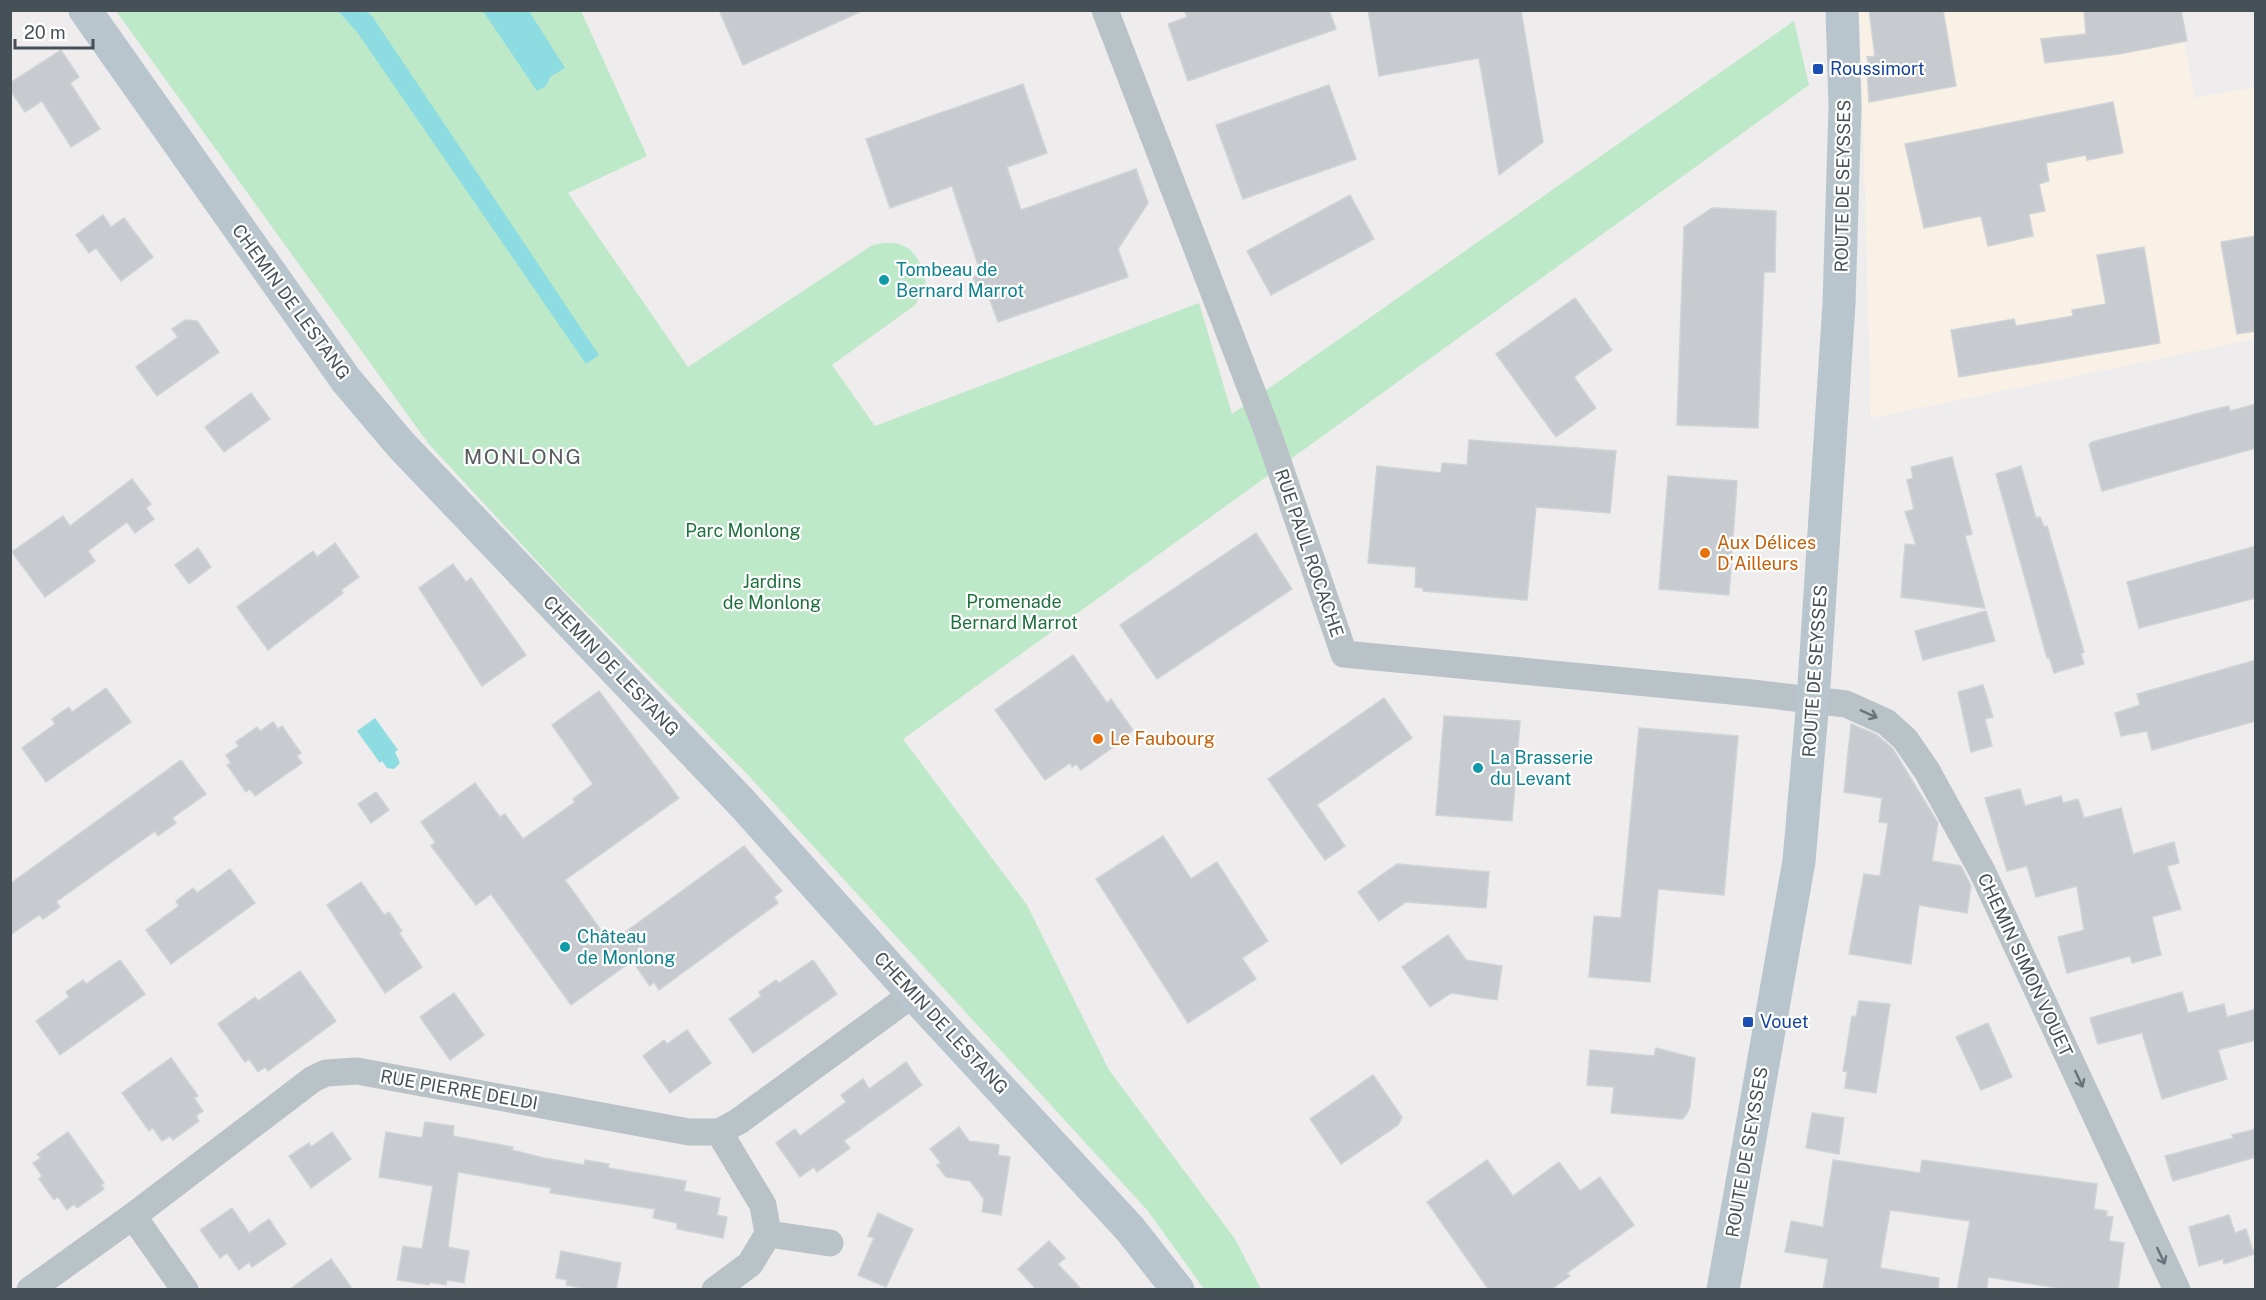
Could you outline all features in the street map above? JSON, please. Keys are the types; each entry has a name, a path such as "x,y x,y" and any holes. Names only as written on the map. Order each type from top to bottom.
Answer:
{"street":[{"name":"CHEMIN DE LESTANG","path":"85,10 346,380 401,445 743,804 913,994 1130,1228 1178,1290"},
{"name":"RUE PAUL ROCACHE","path":"1105,10 1268,433 1344,654 1813,700"},
{"name":"ROUTE DE SEYSSES","path":"1723,1290 1799,861 1832,436 1843,207 1845,106 1842,10"},
{"name":"CHEMIN SIMON VOUET","path":"1813,700 1846,704 1886,722 1905,739 1927,771 2013,933 2177,1290"},
{"path":"715,1290 750,1263 768,1234 763,1205 719,1132 739,1121 913,994"},
{"name":"RUE PIERRE DELDI","path":"30,1290 133,1216 313,1079 326,1073 343,1070 689,1132 719,1132"},
{"path":"133,1216 185,1290"},
{"path":"768,1234 830,1243"}],"shaded area":[{"path":"1860,11 2178,11 2195,98 2255,87 2255,339 1871,418"}],"green space":[{"path":"116,11 581,11 647,156 568,193 688,367 871,246 883,243 902,245 916,256 924,274 926,286 915,305 832,365 875,426 1199,303 1232,414 1794,21 1809,85 903,739 1027,905 1109,1070 1235,1239 1261,1289 1204,1289 1148,1211 748,775 562,588 428,443"}],"water":[{"path":"338,11 366,11 372,16 599,355 586,364 357,32"},
{"path":"483,11 529,11 565,68 550,77 546,86 537,91"},
{"path":"375,718 398,750 395,752 400,763 394,769 387,768 382,761 380,763 357,731"}],"building":[{"path":"719,10 864,10 743,65"},
{"path":"1184,10 1329,10 1336,29 1188,81 1168,24 1187,17"},
{"path":"1368,10 1521,10 1543,142 1499,175 1479,58 1379,76"},
{"path":"1869,10 1943,10 1956,86 1869,102 1867,71 1870,71 1867,57 1875,56"},
{"path":"2084,10 2181,10 2187,41 2119,54 2045,63 2041,39 2086,34"},
{"path":"61,50 79,77 70,83 100,129 71,147 42,101 25,112 10,90 10,83"},
{"path":"1023,84 1047,153 1007,167 1021,210 1136,169 1148,203 1118,249 1128,277 998,322 988,295 981,298 973,277 981,274 952,186 890,208 866,139"},
{"path":"1329,85 1356,159 1243,199 1216,125"},
{"path":"2113,102 2123,153 2087,160 2086,155 2046,163 2049,181 2039,184 2045,211 2029,214 2033,236 1988,246 1981,216 1924,228 1905,144"},
{"path":"1350,195 1374,239 1271,295 1247,251"},
{"path":"1712,208 1776,211 1775,272 1764,272 1758,428 1677,425 1684,227"},
{"path":"103,215 111,227 124,218 153,257 121,281 96,248 89,253 76,235"},
{"path":"2256,236 2256,331 2237,334 2221,242"},
{"path":"2144,247 2160,343 1959,377 1951,330 2014,319 2016,326 2073,316 2072,310 2106,304 2097,255"},
{"path":"1575,298 1612,350 1574,377 1596,408 1556,437 1496,354"},
{"path":"185,320 197,321 219,352 157,396 136,367 178,337 172,329"},
{"path":"251,393 270,419 224,452 205,427"},
{"path":"2256,404 2256,448 2102,491 2089,445 2092,442 2207,411 2229,406 2230,411"},
{"path":"1469,440 1616,451 1610,513 1536,507 1527,600 1423,591 1423,588 1415,587 1416,567 1368,563 1377,466 1441,473 1442,463 1467,465"},
{"path":"1952,457 1972,534 1965,536 1985,608 1901,597 1905,544 1916,545 1905,512 1914,509 1907,480 1913,478 1911,467"},
{"path":"2021,466 2036,518 2040,517 2044,527 2047,526 2084,652 2081,654 2084,664 2054,673 2049,657 2047,658 1996,474"},
{"path":"1668,476 1737,481 1729,595 1659,589"},
{"path":"132,479 151,504 146,508 154,519 135,533 127,522 88,551 95,561 45,597 12,552 63,516 70,526"},
{"path":"1256,533 1292,589 1157,679 1120,625"},
{"path":"335,543 359,577 341,590 343,593 268,650 237,607 313,551 317,557"},
{"path":"2256,546 2256,598 2139,628 2127,582"},
{"path":"198,548 211,567 189,584 175,565"},
{"path":"453,564 466,582 471,578 526,655 482,686 419,588"},
{"path":"1986,611 1995,641 1923,660 1915,631"},
{"path":"1073,655 1107,703 1111,699 1133,730 1129,733 1130,735 1081,770 1076,764 1072,767 1070,763 1045,780 995,710"},
{"path":"2256,660 2256,721 2152,750 2147,731 2121,736 2115,713 2140,705 2137,694"},
{"path":"1983,685 1993,717 1985,719 1992,746 1971,752 1958,692"},
{"path":"106,688 131,722 46,782 22,748 55,724 52,719 69,707 72,712"},
{"path":"599,691 679,798 565,880 610,943 744,846 782,891 774,897 778,903 659,990 654,982 650,986 632,961 571,1005 491,894 476,905 431,846 435,842 421,822 475,783 500,817 505,814 523,839 575,802 573,799 593,784 552,725"},
{"path":"1384,698 1412,738 1317,805 1345,846 1325,860 1268,779"},
{"name":"La Brasserie du Levant","path":"1444,716 1520,721 1512,821 1436,815"},
{"path":"273,722 278,729 282,726 301,753 297,756 302,763 255,796 250,789 246,792 227,765 231,763 226,755 239,746 236,742 257,727 260,731"},
{"path":"1851,724 1877,735 1893,749 1938,823 1932,861 1961,866 1971,886 1967,913 1919,905 1911,964 1849,954 1864,874 1880,876 1888,823 1879,822 1882,798 1844,792"},
{"path":"1639,728 1738,736 1724,895 1658,889 1650,982 1589,977 1594,916 1621,918"},
{"path":"181,760 206,794 172,818 176,823 158,836 155,831 56,902 60,907 43,919 39,915 10,935 10,884"},
{"path":"2020,789 2025,806 2061,796 2063,803 2078,799 2084,818 2121,808 2133,854 2174,842 2179,863 2167,866 2181,909 2152,917 2161,955 2132,963 2130,956 2067,973 2058,937 2084,930 2077,886 2036,897 2027,866 2007,871 1985,798"},
{"path":"376,792 389,810 371,823 358,804"},
{"path":"1163,836 1191,879 1217,862 1268,941 1242,958 1256,979 1188,1023 1096,879"},
{"path":"1397,864 1489,872 1486,908 1406,902 1379,921 1358,892"},
{"path":"230,869 255,903 171,964 146,930 179,906 176,901 193,888 197,893"},
{"path":"361,882 384,915 389,912 402,931 399,933 422,967 385,993 327,905"},
{"path":"1448,935 1466,960 1502,966 1497,1000 1451,993 1430,1007 1402,967"},
{"path":"120,960 145,994 60,1055 36,1021 69,997 66,992 83,980 86,984"},
{"path":"813,960 837,994 753,1053 729,1019 761,996 759,992 776,980 779,983"},
{"path":"300,971 336,1021 268,1071 265,1067 258,1072 249,1059 245,1062 218,1024 255,997 258,1001"},
{"path":"2182,992 2188,1013 2224,1004 2227,1017 2256,1009 2256,1040 2218,1050 2227,1079 2162,1099 2142,1033 2098,1044 2090,1018"},
{"path":"454,993 484,1035 450,1060 420,1017"},
{"path":"1859,1001 1890,1004 1876,1093 1845,1088 1847,1072 1843,1071 1852,1016 1856,1017"},
{"path":"1988,1023 2012,1077 1981,1090 1956,1037"},
{"path":"687,1030 711,1063 670,1093 643,1056 664,1040 667,1044"},
{"path":"1656,1048 1695,1058 1690,1107 1686,1115 1682,1119 1611,1113 1614,1087 1587,1085 1590,1050 1654,1056"},
{"path":"171,1058 198,1096 194,1098 203,1111 196,1116 199,1121 173,1140 170,1136 162,1141 153,1128 149,1131 122,1093"},
{"path":"906,1062 922,1085 844,1141 850,1148 817,1172 814,1167 800,1177 776,1143 795,1129 800,1136 846,1102 841,1095 863,1079 869,1089"},
{"path":"1373,1075 1402,1117 1398,1125 1341,1164 1310,1119"},
{"path":"1812,1113 1844,1118 1839,1154 1806,1148"},
{"path":"425,1122 454,1126 453,1136 513,1147 512,1150 544,1158 584,1165 585,1160 609,1164 608,1168 686,1181 684,1191 720,1198 717,1215 727,1217 723,1238 677,1229 677,1223 653,1218 655,1209 550,1193 551,1188 458,1172 448,1247 469,1251 464,1283 447,1280 446,1285 430,1282 429,1285 397,1280 403,1246 422,1249 433,1186 379,1177 386,1132 422,1138"},
{"path":"959,1127 969,1141 999,1145 998,1155 1010,1157 1001,1215 982,1212 984,1199 970,1181 946,1177 937,1165 941,1163 930,1149"},
{"path":"2256,1129 2256,1157 2173,1181 2165,1156 2233,1138 2232,1135"},
{"path":"68,1132 104,1183 101,1185 104,1189 77,1208 74,1204 67,1210 58,1197 54,1200 39,1179 42,1176 33,1163 41,1158 37,1154"},
{"path":"332,1132 351,1159 311,1188 289,1156 309,1143 311,1147"},
{"path":"1487,1160 1513,1196 1559,1162 1580,1191 1600,1177 1634,1225 1567,1273 1570,1276 1550,1290 1489,1290 1427,1202"},
{"path":"1833,1160 1920,1173 1922,1160 2097,1184 2094,1209 2107,1211 2106,1216 2113,1217 2109,1241 2124,1243 2118,1290 2070,1290 1988,1277 1987,1290 1957,1290 1970,1221 1890,1210 1880,1268 1939,1278 1938,1290 1823,1290 1828,1259 1785,1252 1791,1221 1823,1227"},
{"path":"232,1208 249,1233 269,1219 286,1244 252,1267 249,1262 239,1270 227,1253 220,1258 200,1230"},
{"path":"878,1213 913,1229 886,1287 858,1275 874,1238 868,1236"},
{"path":"2229,1215 2235,1233 2246,1229 2254,1254 2224,1264 2223,1259 2199,1266 2189,1227"},
{"path":"1049,1241 1065,1258 1058,1264 1082,1290 1037,1290 1018,1269"},
{"path":"561,1251 621,1263 616,1290 592,1290 566,1285 567,1280 556,1278"},
{"path":"331,1259 353,1290 289,1290 320,1267"}],"place":[{"name":"Roussimort","path":"1818,69"},
{"name":"Tombeau de Bernard Marrot","path":"884,280"},
{"name":"Aux Délices D'Ailleurs","path":"1705,553"},
{"name":"Le Faubourg","path":"1098,739"},
{"name":"La Brasserie du Levant","path":"1478,768"},
{"name":"Château de Monlong","path":"565,947"},
{"name":"Vouet","path":"1748,1022"}],"district":[{"name":"MONLONG","path":"523,457"}],"park label":[{"name":"Parc Monlong","path":"743,531"},
{"name":"Jardins de Monlong","path":"772,592"},
{"name":"Promenade Bernard Marrot","path":"1014,612"}]}
